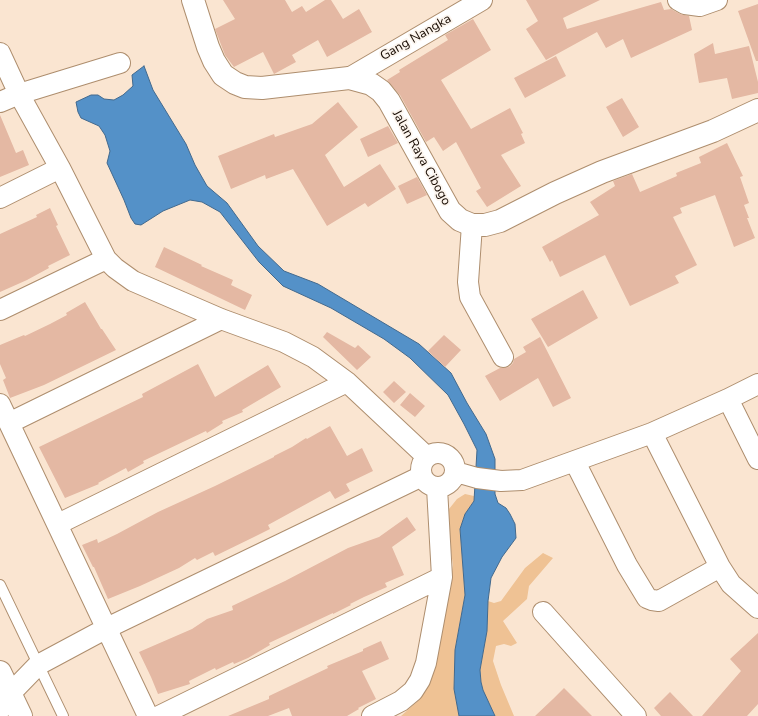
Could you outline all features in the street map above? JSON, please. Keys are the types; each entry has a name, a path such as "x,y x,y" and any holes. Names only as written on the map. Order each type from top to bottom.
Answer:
{"street":[{"name":"Jalan Raya Cibogo","path":"193,0 214,61 223,75 235,83 245,87 262,88 350,78 371,84 381,91 450,211 460,220 472,225"},
{"name":"Gang Nangka","path":"350,78 482,0"},
{"path":"678,0 685,4 700,6 716,0"},
{"path":"0,53 19,94 60,168 106,259 115,268 133,281 221,319 284,342 313,357 347,382 427,457"},
{"path":"0,102 19,94 120,63"},
{"path":"503,357 470,297 468,282 472,225 485,225 500,221 554,193 602,172 713,131 758,110"},
{"path":"0,198 60,168"},
{"path":"0,310 106,259"},
{"path":"9,423 221,319"},
{"path":"58,524 347,382"},
{"path":"456,472 477,478 501,481 522,480 652,433 758,384"},
{"path":"728,399 758,459"},
{"path":"0,404 148,716"},
{"path":"652,433 720,567 731,584 758,608"},
{"path":"6,701 38,665 107,628 429,482 447,485 454,478 456,466 444,453 432,454 427,457 421,466 429,482 442,578 426,663 420,680 413,691 401,701 372,716"},
{"path":"575,462 627,565 647,598 659,601 720,567"},
{"path":"159,716 442,578"},
{"path":"544,612 635,716"},
{"path":"0,672 6,701 22,716"}],"lane":[{"path":"0,585 63,716"}],"shaded area":[{"path":"465,494 474,496 474,501 465,514 460,530 465,595 455,650 454,688 459,716 401,716 419,700 429,680 447,606 453,565 448,531 449,509 457,499"},
{"path":"543,553 553,558 529,586 527,599 503,621 517,643 511,646 504,644 496,646 493,661 514,716 495,716 483,690 480,670 487,631 488,601 494,603 501,601 525,568"}],"water":[{"path":"144,66 153,90 186,144 195,165 207,186 227,203 258,246 284,271 318,284 419,344 451,373 486,434 495,459 495,494 498,503 506,508 515,524 516,538 502,557 491,578 488,601 487,631 480,670 483,690 495,716 459,716 454,689 455,650 465,595 460,529 465,514 474,501 477,450 464,424 448,395 410,358 384,339 331,308 283,286 259,262 220,212 202,202 190,200 163,211 141,225 135,224 107,163 110,151 105,135 99,126 81,118 76,102 91,95 98,95 104,99 114,100 123,95 133,86 132,75"}],"building":[{"path":"223,0 285,0 292,12 302,6 306,12 325,0 331,0 343,19 359,9 372,32 327,57 318,40 292,55 296,62 274,74 263,52 234,67 225,55 215,29 235,19"},
{"path":"526,0 600,0 563,18 567,29 661,2 664,10 671,9 680,14 689,16 692,30 631,58 623,39 606,48 597,32 546,60 526,29 538,21"},
{"path":"758,4 758,61 756,61 738,11"},
{"path":"473,19 491,50 441,80 471,129 510,108 523,133 521,134 525,143 501,155 521,186 487,207 476,191 481,188 456,142 443,151 434,137 426,142 400,95 387,80 400,72 399,70 448,40 445,35"},
{"path":"713,43 715,54 749,46 758,82 758,93 732,99 727,78 699,83 694,54"},
{"path":"556,56 566,76 525,98 514,78"},
{"path":"622,98 639,127 623,137 606,107"},
{"path":"338,102 358,127 325,155 344,187 380,164 396,189 368,207 365,203 327,226 293,169 266,179 265,175 231,189 218,156 274,134 275,137 312,124"},
{"path":"0,115 16,153 23,150 29,165 0,177"},
{"path":"388,126 398,143 368,157 360,139"},
{"path":"727,143 743,176 740,177 749,203 744,205 749,218 747,218 755,238 734,247 715,195 680,208 682,213 673,217 697,265 675,276 679,283 630,306 605,255 560,277 552,260 550,262 542,247 599,215 590,202 615,186 613,181 632,174 640,192 677,176 676,173 701,163 699,157"},
{"path":"417,177 427,195 407,204 398,186"},
{"path":"50,208 58,225 56,226 70,255 48,266 49,268 27,280 0,292 0,234 37,217 36,215"},
{"path":"164,247 233,280 231,285 252,295 245,310 155,267"},
{"path":"583,290 598,318 548,347 531,319"},
{"path":"85,302 101,329 116,350 44,385 10,398 3,380 6,378 0,364 0,345 24,335 25,336 50,324 67,315 66,313"},
{"path":"327,332 355,348 358,345 371,357 357,370 323,337"},
{"path":"444,335 461,350 445,367 428,351"},
{"path":"540,337 571,398 553,407 538,378 500,401 485,376 500,368 509,367 513,363 514,359 526,352 523,347"},
{"path":"198,364 215,397 268,365 281,387 242,410 243,412 222,421 223,423 207,433 206,431 143,461 144,463 128,472 126,468 98,483 99,484 65,498 39,447 143,397 142,394"},
{"path":"394,381 406,392 394,403 383,392"},
{"path":"410,393 425,406 415,417 400,405"},
{"path":"330,426 347,456 362,448 373,471 346,484 350,491 335,499 330,491 268,525 270,529 215,556 213,552 197,560 195,558 179,568 108,599 94,567 82,545 97,539 98,543 117,534 158,512 274,457"},
{"path":"407,517 416,530 392,547 404,575 385,583 387,587 350,604 351,605 333,614 269,643 270,645 248,658 234,664 233,662 216,670 215,668 189,681 190,684 158,694 139,652 192,629 207,619 233,610 232,606 285,581 348,548 379,537"},
{"path":"758,633 758,704 747,716 702,716 741,671 730,659"},
{"path":"381,641 389,659 362,671 376,699 358,708 359,709 347,716 292,716 289,708 268,716 228,716 269,699 269,696 328,668 327,666 363,651 363,649"},
{"path":"564,688 592,716 535,716 553,699"},
{"path":"670,692 693,716 661,716 654,708"}]}
